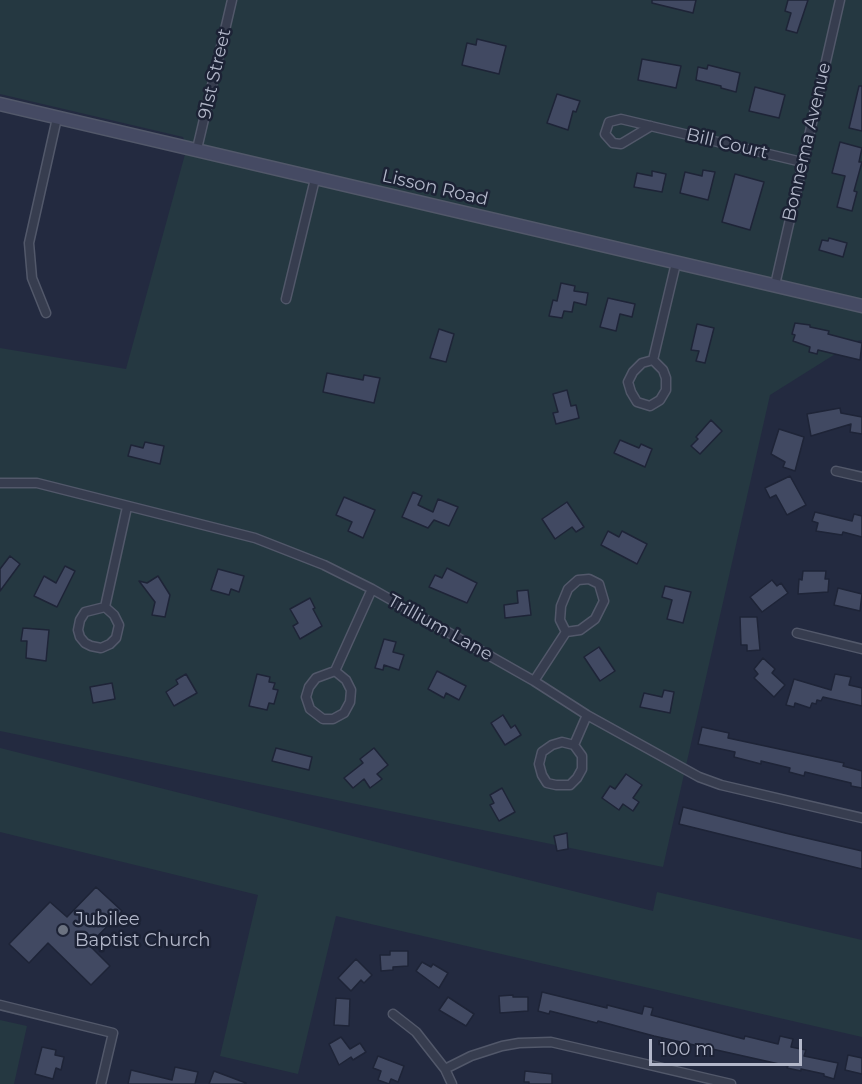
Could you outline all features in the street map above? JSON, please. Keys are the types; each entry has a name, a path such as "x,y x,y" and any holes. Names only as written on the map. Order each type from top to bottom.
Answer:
{"street":[{"name":"91st Street","path":"197,149 232,0"},
{"name":"Bonnema Avenue","path":"775,285 840,0"},
{"name":"Lisson Road","path":"0,104 862,306"},
{"path":"46,313 32,278 29,243 57,117"},
{"name":"Bill Court","path":"651,126 621,144 613,143 605,134 607,125 617,118 651,126 802,162"},
{"path":"286,299 315,179"},
{"path":"653,360 676,263"},
{"path":"653,360 663,370 666,390 660,400 650,406 637,402 628,382 633,372 642,363 653,360"},
{"path":"836,471 862,477"},
{"name":"Trillium Lane","path":"0,483 37,483 255,538 324,565 372,589 534,681 587,715 710,781 862,818"},
{"path":"105,607 127,507"},
{"path":"534,681 566,632 580,630 595,619 604,602 599,584 589,579 578,580 568,589 560,613 560,620 566,632"},
{"path":"335,671 346,680 351,690 350,702 344,713 333,719 323,719 310,709 306,697 309,687 316,678 335,671 372,589"},
{"path":"105,607 114,615 119,625 116,638 101,648 91,646 80,637 78,630 80,620 85,612 105,607"},
{"path":"797,633 862,649"},
{"path":"574,745 587,715"},
{"path":"562,742 574,745 582,756 582,769 577,778 570,784 548,783 542,775 539,764 542,752 562,742"},
{"path":"0,1005 113,1033 101,1084"},
{"path":"393,1014 416,1032 445,1069 452,1084"},
{"path":"445,1069 471,1056 502,1046 551,1042 731,1084"}],"shaded area":[{"path":"0,0 862,0 862,340 856,341 770,395 663,867 0,731 0,348 126,369 187,147 183,137 0,94"},
{"path":"0,748 653,911 657,892 862,940 862,1037 336,916 298,1074 220,1056 258,895 0,832"},
{"path":"0,1020 27,1026 14,1084 0,1084"}],"building":[{"path":"652,0 696,0 693,13 652,3"},
{"path":"788,0 808,0 797,33 786,30 791,13 785,11"},
{"path":"477,39 506,46 499,74 462,65 467,43 476,45"},
{"path":"642,59 681,66 676,88 638,80"},
{"path":"708,65 740,73 736,92 696,80 698,67 707,69"},
{"path":"859,86 862,86 862,131 849,128"},
{"path":"755,87 785,95 779,118 749,111"},
{"path":"557,94 580,101 576,112 573,111 568,130 547,123"},
{"path":"840,142 862,148 859,162 862,162 854,191 857,192 852,211 837,207 845,176 832,173"},
{"path":"703,170 715,172 708,200 680,193 685,172 702,176"},
{"path":"652,171 666,174 662,192 634,187 637,173 652,176"},
{"path":"735,174 764,182 750,230 722,222"},
{"path":"829,238 847,243 843,257 819,250 822,240 828,241"},
{"path":"561,283 575,286 574,291 588,293 586,305 574,302 572,312 564,311 562,318 549,316 553,300 557,301"},
{"path":"608,298 635,304 632,317 620,314 616,331 600,327"},
{"path":"795,323 810,325 810,327 829,331 828,334 862,343 860,360 818,350 817,354 809,352 810,347 793,341"},
{"path":"697,324 714,328 705,363 696,361 699,351 691,350"},
{"path":"439,329 454,334 446,362 430,358"},
{"path":"327,373 363,380 364,375 380,378 374,403 323,392"},
{"path":"567,390 571,406 576,405 579,418 556,424 553,413 558,412 553,394"},
{"path":"840,408 841,413 862,417 862,434 850,432 851,424 811,436 807,414"},
{"path":"711,420 722,431 700,454 691,446"},
{"path":"779,429 804,437 795,471 783,467 785,462 771,454"},
{"path":"620,440 639,448 641,444 652,449 645,467 614,453"},
{"path":"145,442 164,446 160,464 128,456 131,445 143,448"},
{"path":"790,476 806,505 787,515 776,495 770,498 765,488"},
{"path":"413,492 422,496 418,505 433,512 438,499 458,507 449,526 434,520 428,528 402,517"},
{"path":"344,497 375,510 363,538 348,531 352,522 336,515"},
{"path":"567,502 584,527 576,532 572,527 555,539 542,519"},
{"path":"815,512 852,521 854,514 862,516 862,537 843,532 842,535 816,531 818,523 812,521"},
{"path":"608,531 619,537 622,531 647,544 637,564 601,545"},
{"path":"10,556 20,564 0,591 0,569"},
{"path":"65,566 75,571 57,607 34,596 44,576 56,583"},
{"path":"447,568 477,583 467,603 429,587 435,575 442,578"},
{"path":"218,569 244,576 239,592 231,589 229,595 211,590"},
{"path":"803,571 826,571 825,579 829,579 828,592 798,594 799,579 802,580"},
{"path":"158,576 170,595 165,617 152,615 155,602 139,581 147,583"},
{"path":"772,580 777,586 781,583 788,593 762,612 750,597"},
{"path":"665,586 691,592 683,623 667,619 672,600 662,597"},
{"path":"838,588 862,594 860,611 834,605"},
{"path":"528,590 531,615 505,618 504,605 518,603 517,591"},
{"path":"310,598 322,626 300,639 293,626 298,623 290,609"},
{"path":"740,617 757,617 760,650 747,651 747,645 741,645"},
{"path":"23,628 49,630 46,661 26,658 27,641 21,641"},
{"path":"384,639 396,642 393,652 404,655 399,670 384,665 383,670 375,668"},
{"path":"599,647 615,671 600,681 584,657"},
{"path":"763,658 775,669 772,673 785,685 774,697 754,678 758,674 754,669"},
{"path":"437,671 466,686 459,700 446,693 444,698 428,689"},
{"path":"186,674 197,693 174,706 166,692 178,684 176,680"},
{"path":"257,674 270,677 269,682 275,683 273,689 278,690 274,704 269,703 267,710 249,706"},
{"path":"835,674 851,677 849,685 862,688 862,706 823,697 821,701 817,700 816,704 812,703 810,708 795,703 794,707 786,705 794,679 831,690"},
{"path":"112,683 115,699 93,703 90,687"},
{"path":"664,690 674,692 670,713 640,707 644,693 662,697"},
{"path":"503,715 511,728 515,725 521,735 505,745 491,723"},
{"path":"702,727 729,733 728,738 844,763 843,766 862,771 862,788 851,786 851,783 805,772 804,776 789,772 790,768 734,757 735,752 698,744"},
{"path":"276,748 312,757 309,770 272,761"},
{"path":"374,748 388,765 377,774 382,779 370,788 364,779 353,788 344,778 363,763 360,759"},
{"path":"626,774 642,785 633,798 639,802 633,811 623,804 619,810 602,798 610,786 615,789"},
{"path":"502,788 515,812 499,821 490,805 494,803 490,795"},
{"path":"683,807 862,851 862,869 679,824"},
{"path":"567,833 568,849 557,851 554,836"},
{"name":"Jubilee Baptist Church","path":"96,887 122,911 89,945 110,966 91,985 48,943 29,963 9,944 50,902 67,917"},
{"path":"390,951 408,951 408,966 381,971 380,955 390,955"},
{"path":"356,959 372,975 364,983 361,980 351,991 338,978"},
{"path":"422,962 431,967 433,964 448,973 439,988 416,971"},
{"path":"542,992 642,1014 644,1006 653,1008 651,1015 744,1039 745,1036 778,1044 780,1036 793,1039 791,1047 806,1050 804,1056 838,1063 834,1079 824,1074 787,1068 788,1066 598,1021 597,1023 550,1011 549,1014 538,1011"},
{"path":"513,995 513,997 528,997 528,1011 500,1013 499,996"},
{"path":"448,997 474,1014 466,1026 439,1010"},
{"path":"336,998 350,999 349,1026 334,1025"},
{"path":"341,1037 350,1049 360,1043 366,1052 353,1060 351,1057 339,1065 329,1044"},
{"path":"42,1047 56,1050 55,1055 64,1057 61,1070 56,1068 53,1079 35,1074"},
{"path":"848,1055 862,1058 862,1074 845,1070"},
{"path":"378,1056 404,1066 398,1082 391,1079 389,1084 378,1080 381,1071 373,1068"},
{"path":"175,1067 198,1072 195,1084 128,1084 131,1070 172,1080"},
{"path":"214,1071 246,1083 246,1084 209,1084"},
{"path":"525,1071 552,1074 552,1084 524,1082"}],"place":[{"name":"Jubilee Baptist Church","path":"63,930"}]}
